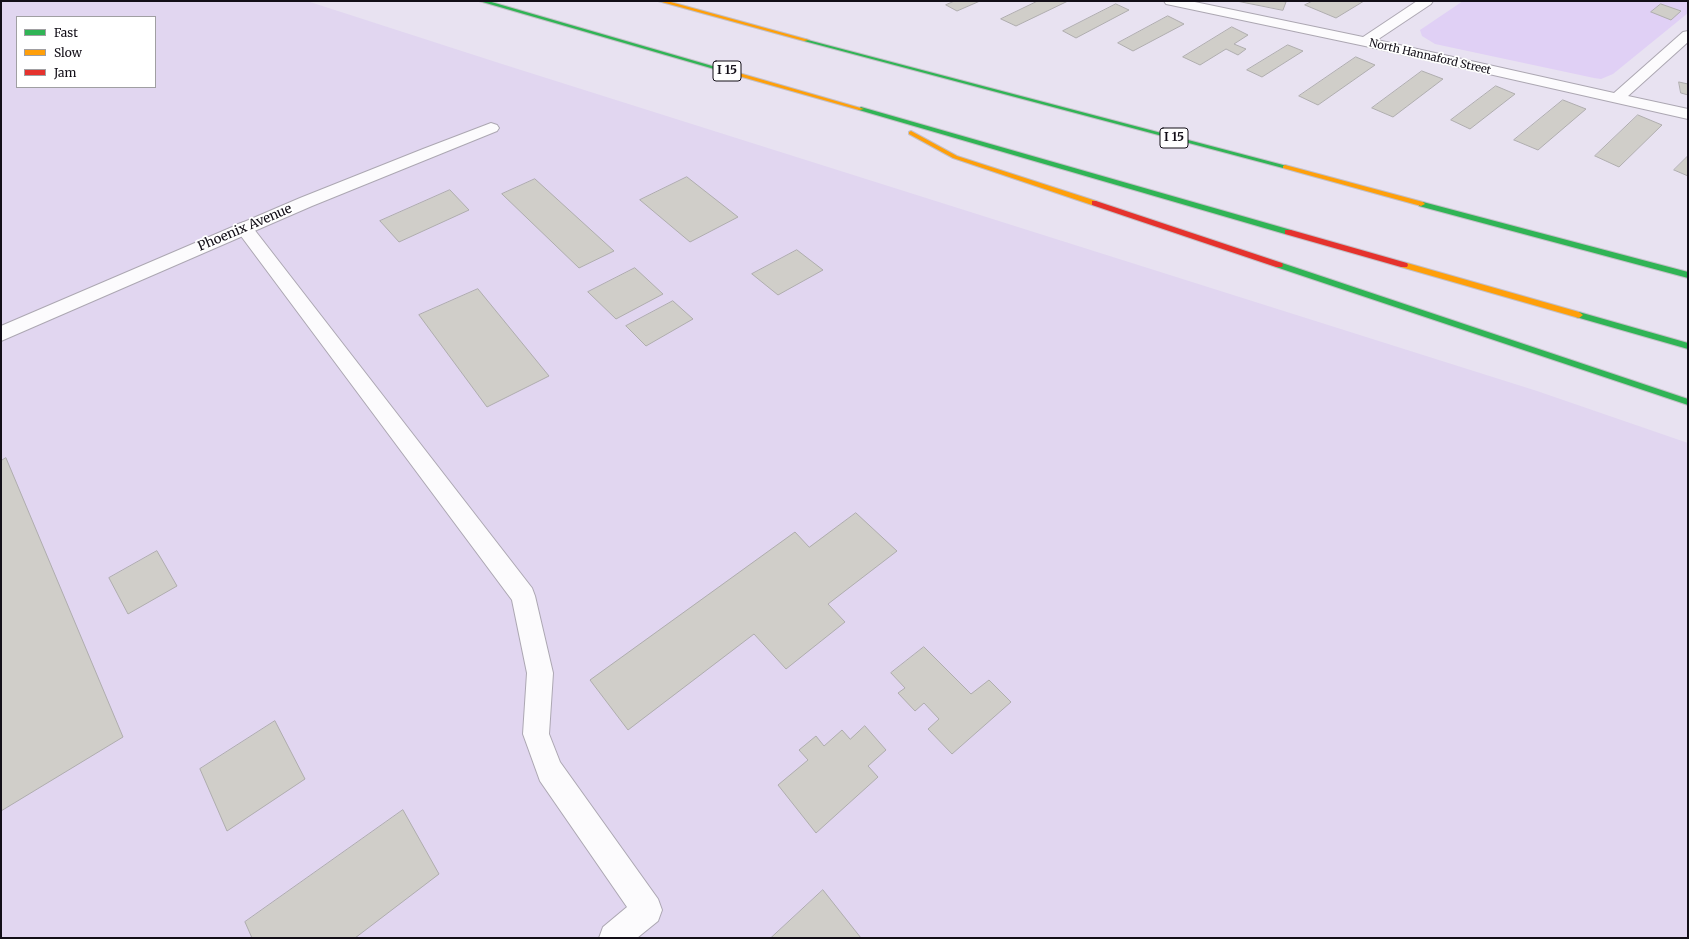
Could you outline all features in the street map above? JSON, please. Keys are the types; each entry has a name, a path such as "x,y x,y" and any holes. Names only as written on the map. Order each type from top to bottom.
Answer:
{"highway":[{"name":"I 15","path":"482,1 1688,346"},
{"name":"I 15","path":"661,1 1688,275"},
{"path":"876,114 955,157 1688,402"}],"street":[{"name":"North Hannaford Street","path":"1171,1 1365,42 1688,114"},
{"path":"1365,42 1426,1"},
{"path":"1616,99 1688,35"},
{"name":"Phoenix Avenue","path":"1,334 244,228 430,151 491,128"},
{"path":"244,228 523,596 540,673 536,734 550,771 647,910 614,938"}],"shaded area":[{"path":"1,1 307,1 1537,391 1688,443 1688,938 1,938"},
{"path":"1463,1 1688,1 1688,13 1613,74 1601,79 1435,44 1422,36 1420,30"}],"building":[{"path":"955,1 980,1 957,11 946,5"},
{"path":"1038,1 1068,1 1016,26 1001,19"},
{"path":"1237,1 1282,1 1286,2 1283,10"},
{"path":"1313,1 1364,1 1336,18 1305,5"},
{"path":"1116,4 1129,10 1076,38 1063,31"},
{"path":"1661,4 1681,11 1671,20 1651,12"},
{"path":"1168,16 1184,24 1133,51 1118,43"},
{"path":"1232,27 1248,35 1234,44 1246,49 1238,55 1226,49 1200,65 1183,57"},
{"path":"1288,45 1303,51 1262,77 1247,70"},
{"path":"1356,57 1375,65 1318,105 1299,96"},
{"path":"1422,71 1443,79 1393,117 1372,108"},
{"path":"1679,82 1688,84 1688,95 1681,93"},
{"path":"1496,86 1515,94 1470,129 1451,120"},
{"path":"1563,100 1586,109 1538,150 1514,140"},
{"path":"1638,115 1662,125 1619,167 1595,156"},
{"path":"1688,156 1688,176 1674,170"},
{"path":"687,177 738,217 690,242 640,200"},
{"path":"535,179 614,251 579,268 502,194"},
{"path":"450,190 469,210 399,242 380,221"},
{"path":"797,250 823,270 778,295 752,274"},
{"path":"635,268 663,294 616,319 588,292"},
{"path":"478,289 549,376 487,407 419,315"},
{"path":"673,301 693,319 646,346 626,326"},
{"path":"6,458 123,737 1,811 1,461"},
{"path":"856,513 897,551 828,604 845,622 786,669 754,634 628,730 590,680 795,532 809,547"},
{"path":"157,551 177,586 128,614 109,578"},
{"path":"924,647 971,694 989,680 1011,702 952,754 928,729 939,719 924,703 915,711 898,693 905,688 891,673"},
{"path":"275,721 305,779 227,831 200,769"},
{"path":"865,726 886,750 868,766 878,777 816,833 778,785 808,760 799,750 816,736 824,746 842,730 850,739"},
{"path":"403,810 439,874 355,938 252,938 245,922"},
{"path":"823,890 861,938 771,938"}],"traffic: fast":[{"path":"482,1 730,72"},
{"path":"806,40 1285,167"},
{"path":"861,109 1288,232"},
{"path":"1421,204 1688,275"},
{"path":"1279,265 1688,402"},
{"path":"1579,315 1688,346"}],"traffic: slow":[{"path":"661,1 806,40"},
{"path":"730,72 861,109"},
{"path":"911,133 955,157 1094,203"},
{"path":"1285,167 1421,204"},
{"path":"1404,265 1579,315"}],"traffic: jam":[{"path":"1094,203 1279,265"},
{"path":"1288,232 1404,265"}]}
